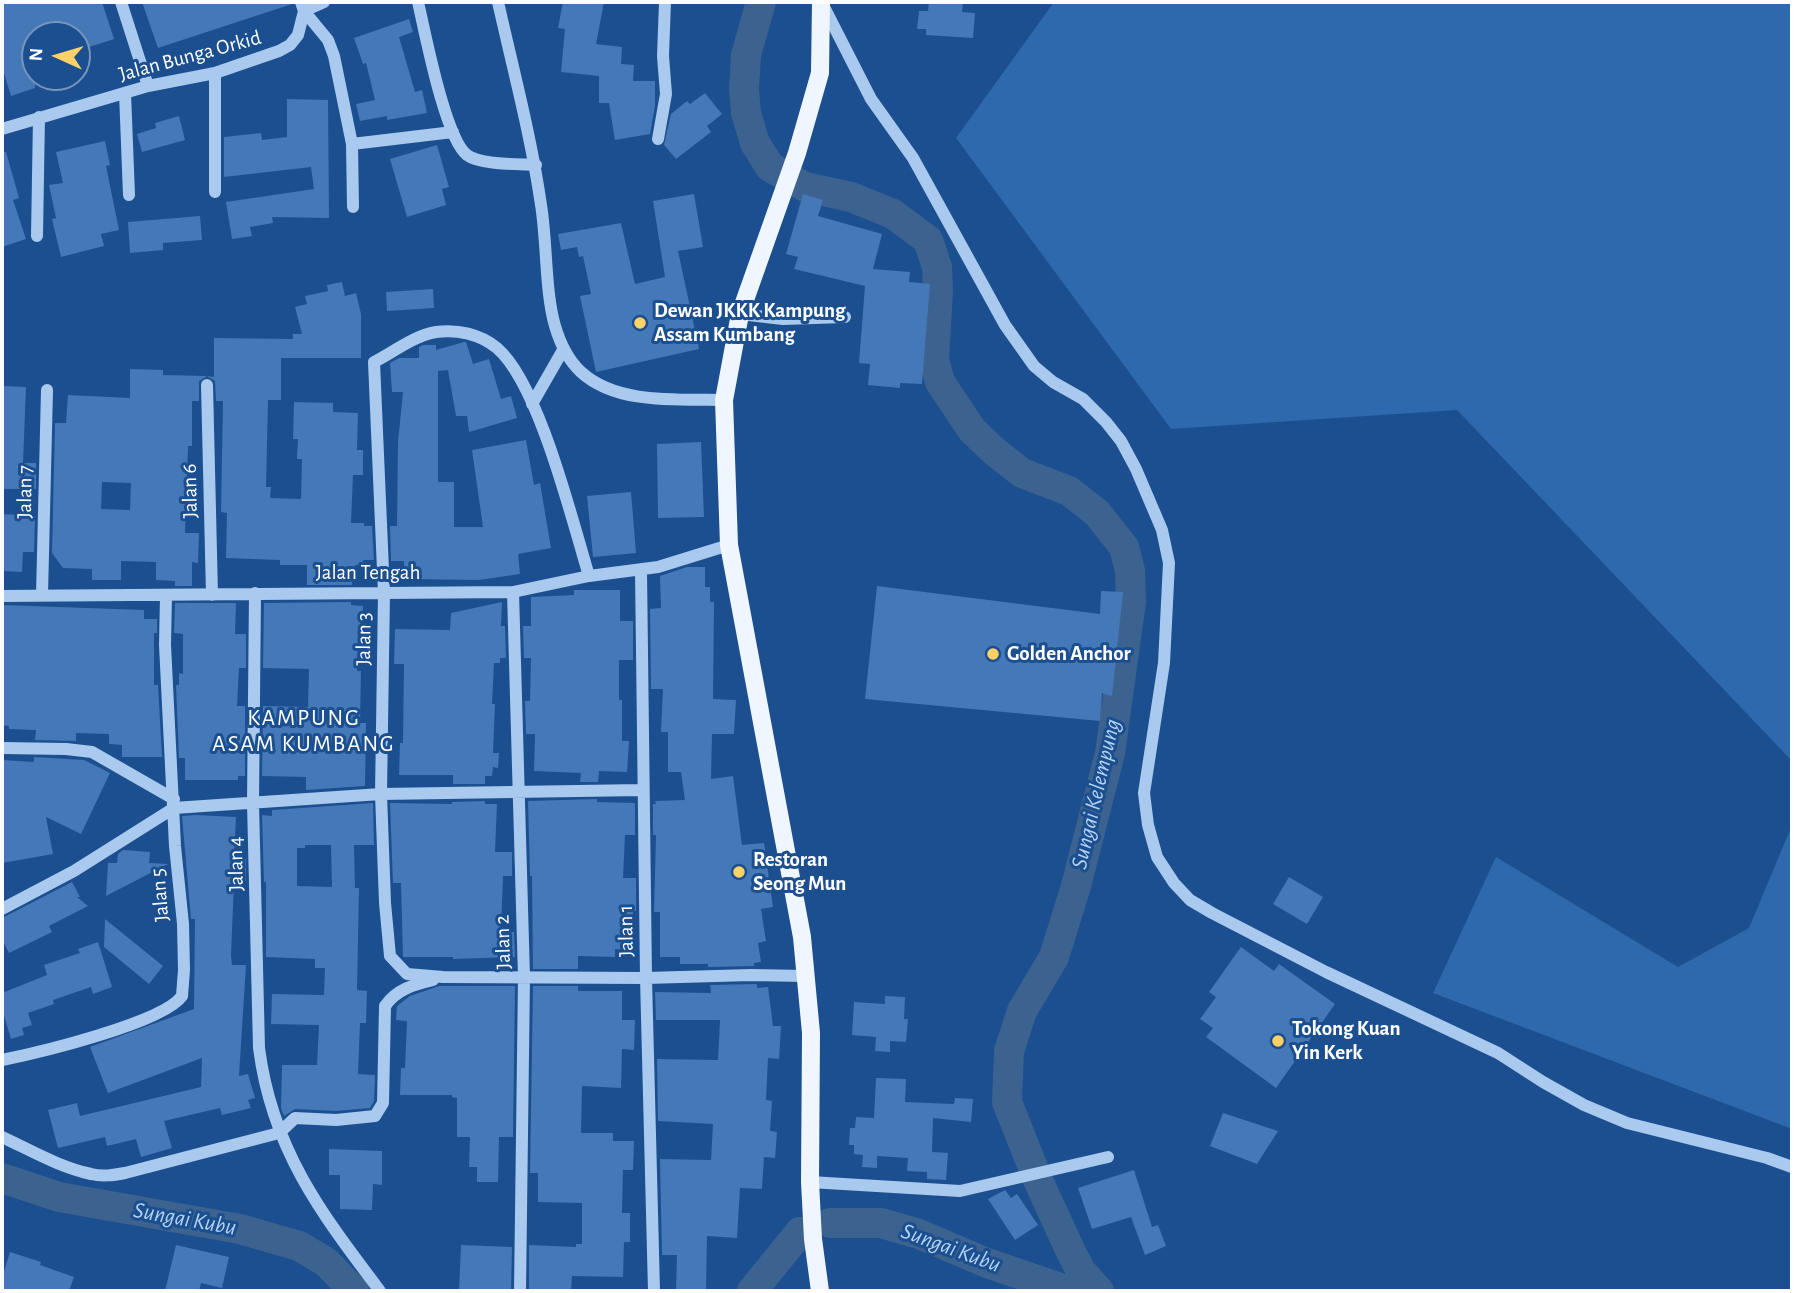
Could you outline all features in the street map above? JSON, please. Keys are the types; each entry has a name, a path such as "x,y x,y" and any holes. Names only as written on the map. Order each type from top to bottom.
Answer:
{"main road":[{"path":"820,1291 813,1238 810,1182 811,1032 802,937 729,545 724,400 740,314 797,153 820,73 821,2"}],"street":[{"path":"121,2 148,86"},
{"path":"324,2 303,6 328,40 334,56 352,144 353,207"},
{"path":"418,2 443,106 461,150 478,160 536,165"},
{"path":"498,2 536,165 554,323 563,350 580,371 608,388 649,397 724,400"},
{"path":"658,139 666,94 663,56 665,2"},
{"path":"821,2 871,99 913,158 1005,325 1034,366 1053,382 1083,399 1121,441 1162,530 1169,564 1164,663 1144,793 1147,825 1157,856 1174,883 1190,900 1212,914 1326,972 1498,1053 1584,1105 1627,1122 1767,1158 1792,1167"},
{"name":"Jalan Bunga Orkid","path":"2,129 148,86 215,73 247,63 290,45 298,35 303,6"},
{"path":"215,73 215,192"},
{"path":"125,93 129,195"},
{"path":"37,236 39,117"},
{"path":"352,144 453,132"},
{"path":"740,314 783,318 845,317"},
{"name":"Jalan 3","path":"443,977 407,974 390,956 381,794 384,593 374,362 421,335 455,331 479,336 497,348 508,360 532,404 553,459 589,576"},
{"path":"532,404 563,350"},
{"name":"Jalan 6","path":"207,385 212,595"},
{"name":"Jalan 7","path":"41,595 47,390"},
{"name":"Jalan Tengah","path":"2,596 513,592 589,576 657,567 729,545"},
{"name":"Jalan 1","path":"640,570 654,1291"},
{"name":"Jalan 2","path":"513,592 524,977 520,1291"},
{"name":"Jalan 4","path":"255,593 253,803 259,1048 265,1087 279,1133"},
{"name":"Jalan 5","path":"2,1060 136,1023 173,1006 183,996 183,935 175,846 164,645 166,596"},
{"path":"2,748 92,752 174,804"},
{"path":"2,909 74,871 174,804 253,803 381,794 643,790"},
{"path":"2,1137 91,1174 109,1176 279,1133 295,1118 336,1120 375,1116 383,1103 385,1006 393,994 411,985 443,977 805,976"},
{"path":"279,1133 326,1219 380,1291"},
{"path":"810,1182 960,1191 1108,1157"}],"shaded area":[{"path":"1054,2 1792,2 1792,761 1457,410 1171,429 956,138"},
{"path":"1792,825 1792,1129 1433,993 1496,857 1678,967 1749,928"}],"building":[{"path":"2,2 102,2 114,39 91,46 91,21 21,21 21,91 26,91 11,96 2,67"},
{"path":"142,2 292,2 292,4 158,48"},
{"path":"563,2 604,2 596,44 622,47 621,64 634,65 633,81 655,81 655,106 650,134 615,140 609,103 599,103 599,76 561,72 565,29 558,28"},
{"path":"929,2 963,3 962,12 975,13 973,38 926,35 926,29 917,29 919,11 928,11"},
{"path":"409,19 413,32 399,37 415,92 422,90 427,113 387,120 387,116 360,121 356,104 375,100 366,63 363,64 354,38"},
{"path":"705,93 722,114 707,126 711,132 676,159 664,145 671,114 687,101 690,104"},
{"path":"287,99 328,100 329,218 272,217 273,223 250,227 252,236 232,239 226,202 314,189 311,167 224,177 224,137 261,133 262,140 287,137"},
{"path":"179,116 185,140 142,152 137,134 156,128 155,123"},
{"path":"105,141 110,165 106,166 119,230 101,234 104,246 61,257 52,219 56,218 49,185 63,183 56,152"},
{"path":"437,145 449,187 442,189 446,205 407,217 390,159"},
{"path":"2,152 6,152 19,198 13,200 26,239 2,247"},
{"path":"694,194 703,247 678,251 699,349 596,372 580,296 591,294 583,256 579,257 577,247 561,250 558,234 621,223 635,284 665,277 653,201"},
{"path":"803,194 823,200 818,216 882,234 873,269 910,272 909,282 930,284 922,384 900,383 900,388 868,385 870,364 859,363 865,286 794,269 798,257 786,254"},
{"path":"200,216 202,240 163,243 163,250 130,253 128,222"},
{"path":"342,282 345,296 356,293 361,314 361,358 281,358 281,400 268,400 266,487 271,487 270,498 301,499 302,459 297,459 298,439 293,439 294,402 333,403 333,412 358,413 357,450 363,450 363,475 353,475 351,523 372,526 374,560 363,560 363,565 355,565 352,585 307,585 307,565 280,565 280,560 226,558 227,513 221,512 223,401 216,401 215,381 207,376 214,377 214,338 293,339 293,334 302,334 295,307 307,304 305,296 328,291 327,285"},
{"path":"433,289 434,308 387,311 386,292"},
{"path":"466,342 473,364 489,359 501,399 511,396 517,418 469,432 467,416 456,416 448,370 438,371 438,482 454,482 454,527 483,527 472,450 526,440 534,485 540,483 551,548 518,554 520,574 479,580 404,579 404,561 391,561 390,526 397,526 398,442 403,392 392,392 390,363 399,358 419,358 419,347 423,345 436,345 436,350"},
{"path":"130,369 163,370 163,375 207,376 199,381 199,401 192,401 192,446 188,446 185,533 199,533 198,563 192,562 192,586 175,586 175,581 156,580 156,562 121,561 121,580 92,580 92,569 63,568 52,553 55,423 66,423 68,395 130,398","holes":["102,482 131,483 130,510 101,509"]},
{"path":"2,386 26,387 23,463 36,463 36,489 2,489"},
{"path":"701,442 704,517 658,518 657,444"},
{"path":"631,492 636,553 593,557 587,496"},
{"path":"2,514 35,516 34,552 23,552 22,572 2,571"},
{"path":"687,567 705,567 705,587 710,587 710,602 714,602 713,699 736,700 734,734 712,734 711,779 733,776 742,845 764,843 773,907 761,909 766,941 758,943 761,962 754,963 754,966 708,967 708,964 680,964 680,957 660,957 660,912 654,912 656,835 653,835 653,804 656,804 655,801 685,800 681,772 668,772 668,732 661,732 663,689 651,689 650,609 661,608 660,576"},
{"name":"Golden Anchor","path":"877,586 1100,614 1101,591 1123,592 1112,696 1102,693 1100,721 865,699"},
{"path":"574,590 620,590 620,621 633,621 633,660 619,660 622,741 629,741 627,772 599,771 598,782 580,782 581,773 534,771 535,734 526,734 525,701 530,701 531,658 524,658 523,626 531,626 531,597 574,595"},
{"path":"351,602 351,605 363,606 363,627 358,627 357,671 361,671 360,723 366,723 365,786 306,790 306,777 262,776 263,706 308,707 309,669 263,668 264,603"},
{"path":"502,602 501,626 505,626 506,658 500,658 500,663 494,663 492,704 495,704 493,753 499,753 498,768 493,767 492,776 485,776 485,784 453,784 453,775 399,775 400,743 403,743 404,664 394,664 395,629 450,630 451,613"},
{"path":"175,603 236,603 235,634 246,634 246,668 239,668 237,706 245,706 245,776 238,776 238,780 185,780 185,758 179,758 176,685 179,685 179,673 183,674 183,634 174,633"},
{"path":"2,605 144,610 144,619 157,619 157,633 154,633 154,685 158,685 162,757 122,757 122,745 109,744 109,734 76,733 76,741 35,740 36,730 9,729 9,726 2,725"},
{"path":"34,757 84,760 110,773 81,834 46,817 53,854 2,863 2,760 34,762"},
{"path":"597,799 597,802 635,803 635,835 625,835 623,878 636,878 636,911 633,911 633,916 626,916 625,950 615,949 615,957 578,956 578,969 533,969 528,801"},
{"path":"485,801 485,804 497,804 495,852 512,852 512,876 503,876 501,932 514,932 515,957 403,957 401,883 393,883 390,803 452,804"},
{"path":"373,803 374,845 354,845 355,888 359,888 357,990 367,991 366,1023 360,1023 358,1074 375,1075 374,1101 370,1108 336,1111 295,1109 284,1116 281,1108 282,1065 317,1065 319,1025 271,1024 272,994 324,995 325,968 315,968 315,959 266,957 266,882 262,815 272,816 272,810","holes":["305,845 331,845 332,887 297,886 297,848 305,848"]},
{"path":"182,816 236,817 234,858 246,859 246,881 234,881 231,956 232,965 246,965 239,1076 248,1074 255,1098 248,1100 251,1108 222,1115 220,1108 164,1121 172,1148 141,1157 136,1139 107,1146 105,1137 58,1148 48,1110 77,1103 80,1116 201,1087 202,1058 108,1093 90,1047 194,1009 195,919 191,919"},
{"path":"123,850 150,852 149,863 168,864 106,896 108,863 117,863 118,854"},
{"path":"1289,877 1323,897 1307,924 1273,904"},
{"path":"72,882 80,897 77,897 88,906 49,926 52,932 9,953 2,939 2,918"},
{"path":"105,919 163,966 149,984 104,947"},
{"path":"98,942 112,987 93,994 91,987 53,1000 54,1004 28,1013 32,1025 22,1028 24,1035 11,1039 2,1009 2,993 47,975 44,965 80,953 78,949"},
{"path":"1241,947 1274,971 1279,964 1335,1004 1276,1088 1206,1037 1213,1028 1200,1019 1216,997 1209,992"},
{"path":"757,984 757,988 768,987 773,1026 781,1026 779,1059 768,1058 766,1100 772,1101 770,1131 777,1132 775,1158 764,1157 762,1189 740,1188 737,1238 707,1236 706,1291 676,1291 677,1255 662,1255 660,1159 711,1160 713,1124 658,1121 657,1059 718,1060 720,1020 656,1020 655,992 711,993 710,985"},
{"path":"439,986 515,986 513,1137 499,1137 498,1182 477,1182 477,1167 469,1167 470,1137 457,1137 457,1098 452,1095 400,1095 401,1068 405,1068 407,1021 396,1020 397,1006 410,996"},
{"path":"533,986 578,986 578,991 622,991 622,1020 635,1020 634,1050 622,1049 621,1088 582,1086 581,1133 613,1133 613,1141 634,1141 633,1170 623,1170 622,1213 630,1213 630,1242 624,1242 623,1277 572,1276 571,1291 529,1291 529,1245 576,1247 576,1244 582,1244 582,1203 538,1202 538,1173 530,1173"},
{"path":"885,996 905,997 904,1019 908,1019 906,1042 890,1041 890,1052 875,1051 876,1037 852,1035 854,1002 885,1004"},
{"path":"876,1078 906,1079 905,1102 954,1104 955,1098 973,1099 971,1122 933,1118 932,1152 948,1153 946,1180 927,1179 927,1172 907,1171 908,1158 877,1156 877,1168 862,1167 863,1155 854,1154 854,1145 849,1145 850,1128 855,1128 856,1117 874,1118"},
{"path":"1223,1113 1278,1131 1257,1164 1210,1146"},
{"path":"329,1149 382,1151 382,1185 373,1184 372,1210 340,1209 340,1175 329,1175"},
{"path":"1134,1170 1152,1227 1158,1225 1166,1246 1145,1255 1131,1217 1092,1229 1078,1188"},
{"path":"1005,1190 1011,1198 1017,1194 1038,1225 1015,1240 988,1199"},
{"path":"176,1245 229,1257 222,1288 201,1283 199,1291 165,1291"},
{"path":"461,1245 512,1247 511,1291 459,1291"},
{"path":"10,1252 74,1277 69,1291 2,1291 2,1278"}],"waterway":[{"name":"Sungai Kelempung","path":"761,2 746,55 744,89 746,113 755,143 770,167 805,187 851,197 893,214 928,240 937,267 934,360 940,382 972,430 994,451 1022,473 1069,491 1097,513 1124,547 1130,571 1131,602 1110,753 1076,886 1054,957 1022,1011 1009,1051 1007,1102 1070,1250 1081,1271 1099,1291"},
{"name":"Sungai Kubu","path":"2,1178 59,1197 240,1229 299,1246 326,1262 354,1291"},
{"name":"Sungai Kubu","path":"830,1223 881,1223 919,1234 987,1263 1069,1291"},
{"name":"Sungai Kubu","path":"752,1291 800,1232"}],"place":[{"name":"Dewan JKKK Kampung Assam Kumbang","path":"640,323"},
{"name":"Golden Anchor","path":"993,654"},
{"name":"Restoran Seong Mun","path":"739,872"},
{"name":"Tokong Kuan Yin Kerk","path":"1278,1041"}],"district":[{"name":"KAMPUNG ASAM KUMBANG","path":"304,731"}]}
